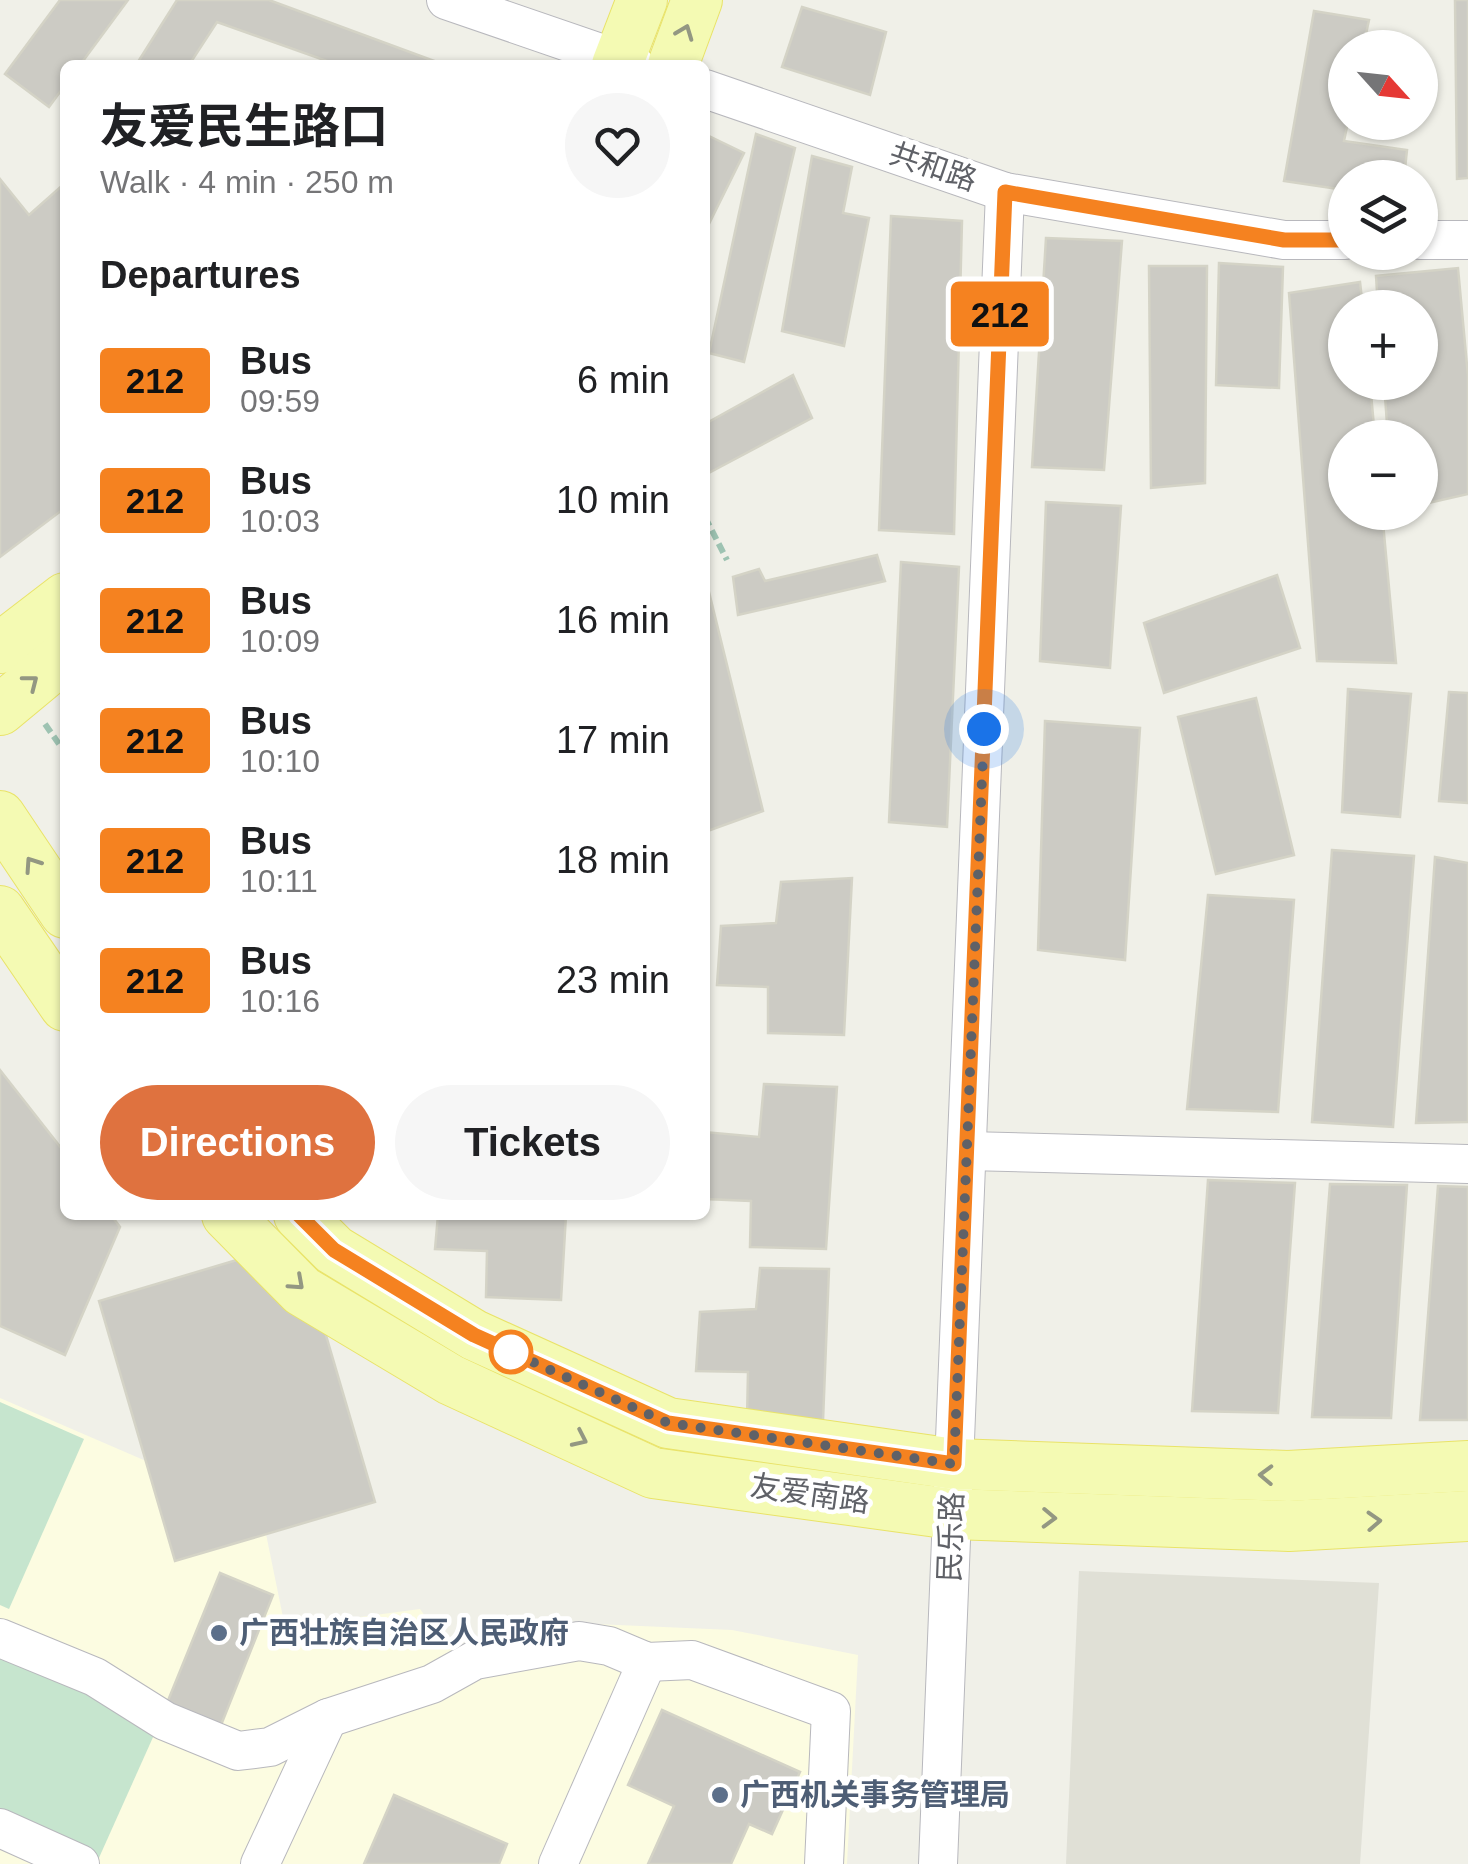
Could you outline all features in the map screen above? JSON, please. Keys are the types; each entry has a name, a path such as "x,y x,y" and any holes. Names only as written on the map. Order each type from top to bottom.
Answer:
{"main road":[{"path":"625,60 642,0"},
{"path":"675,60 698,0"},
{"path":"0,648 60,602"},
{"path":"0,710 60,660"},
{"path":"0,816 60,906"},
{"path":"0,911 36,980"},
{"name":"友爱南路","path":"232,1220 302,1290 450,1380 653,1472 952,1514 1289,1526 1468,1516"},
{"name":"友爱南路","path":"304,1220 334,1250 474,1335 668,1423 954,1464 1288,1476 1468,1466"}],"street":[{"path":"446,0 616,60"},
{"name":"共和路","path":"710,91 1005,192 1284,240 1328,240"},
{"name":"民乐路","path":"938,1864 1005,192"},
{"path":"1438,240 1468,240"},
{"path":"967,1152 1468,1164"},
{"path":"0,1638 94,1677 165,1722 238,1752 270,1747 328,1718 432,1684 475,1660 579,1641 609,1646 648,1662 692,1660 793,1694 830,1712 824,1864"},
{"path":"558,1864 648,1662"},
{"path":"260,1864 328,1718"},
{"path":"0,1828 80,1864"}],"path":[{"path":"710,526 728,560"}],"shaded area":[{"name":"广西壮族自治区人民政府","path":"0,1398 146,1461 175,1561 266,1534 285,1627 420,1609 449,1649 595,1624 732,1630 858,1655 847,1864 0,1864"},
{"path":"0,1402 84,1439 9,1609 0,1605"},
{"path":"1079,1571 1379,1583 1360,1864 1066,1864"},
{"path":"0,1655 91,1692 154,1735 98,1860 0,1816"}],"building":[{"path":"60,0 128,0 84,60 60,60 60,92 49,107 5,74"},
{"path":"177,0 269,0 431,60 324,60 217,22 192,60 139,60"},
{"path":"1455,0 1468,0 1468,178 1457,179"},
{"path":"802,7 886,32 870,95 782,67"},
{"path":"1314,11 1369,20 1367,30 1328,30 1328,140 1407,150 1406,160 1328,160 1328,187 1284,181"},
{"path":"756,134 795,148 744,362 710,353"},
{"path":"710,136 744,153 710,222"},
{"path":"812,156 852,167 843,213 869,218 844,346 782,331"},
{"path":"0,179 29,215 60,187 60,512 0,557"},
{"path":"891,216 962,221 954,534 879,530"},
{"path":"1046,238 1122,241 1104,470 1032,467"},
{"path":"1219,263 1283,267 1279,388 1216,385"},
{"path":"1149,266 1207,266 1205,483 1151,488"},
{"path":"1458,268 1468,376 1468,494 1438,501 1438,420 1387,420 1385,400 1438,400 1438,290 1377,290 1376,276"},
{"path":"1360,282 1361,290 1328,290 1328,400 1372,400 1373,420 1328,420 1328,530 1384,530 1396,663 1317,661 1289,293"},
{"path":"793,375 812,418 710,472 710,421"},
{"path":"1046,502 1121,506 1110,668 1040,661"},
{"path":"877,555 885,581 738,615 733,577 759,569 765,581"},
{"path":"901,562 959,567 947,827 889,822"},
{"path":"1277,575 1300,648 1164,693 1144,623"},
{"path":"710,596 763,811 710,830"},
{"path":"1348,689 1411,694 1400,817 1342,812"},
{"path":"1449,692 1468,693 1468,803 1439,801"},
{"path":"1256,698 1294,855 1216,874 1178,717"},
{"path":"1045,721 1140,728 1125,960 1038,950"},
{"path":"1332,850 1414,856 1393,1127 1312,1122"},
{"path":"1435,857 1468,863 1468,1122 1416,1123"},
{"path":"852,878 844,1035 768,1033 768,987 717,985 721,926 776,923 781,882"},
{"path":"1208,895 1294,900 1278,1112 1187,1109"},
{"path":"0,1070 60,1147 60,1220 115,1220 120,1227 65,1355 0,1326"},
{"path":"764,1084 837,1087 826,1249 750,1247 751,1201 710,1199 710,1132 759,1137"},
{"path":"1208,1180 1295,1183 1278,1413 1192,1411"},
{"path":"1330,1184 1407,1185 1391,1418 1312,1417"},
{"path":"1438,1186 1468,1187 1468,1420 1420,1420"},
{"path":"438,1220 566,1220 561,1300 486,1297 487,1251 435,1249"},
{"path":"237,1260 325,1332 375,1502 175,1561 99,1301"},
{"path":"760,1268 829,1269 823,1421 747,1419 748,1372 696,1371 700,1312 756,1309"},
{"path":"220,1573 273,1595 221,1725 167,1703"},
{"name":"广西机关事务管理局","path":"662,1710 800,1772 772,1834 749,1824 731,1864 648,1864 674,1806 628,1785"},
{"path":"394,1795 507,1844 499,1864 364,1864"}],"bus line":[{"name":"212","path":"304,1220 334,1250 474,1335 668,1423 954,1464 1005,192 1284,240 1328,240"}],"place":[{"name":"广西壮族自治区人民政府","path":"219,1633"},
{"name":"广西机关事务管理局","path":"720,1795"}],"route":[{"path":"511,1352 506,1350 668,1423 954,1464 984,729"}]}
